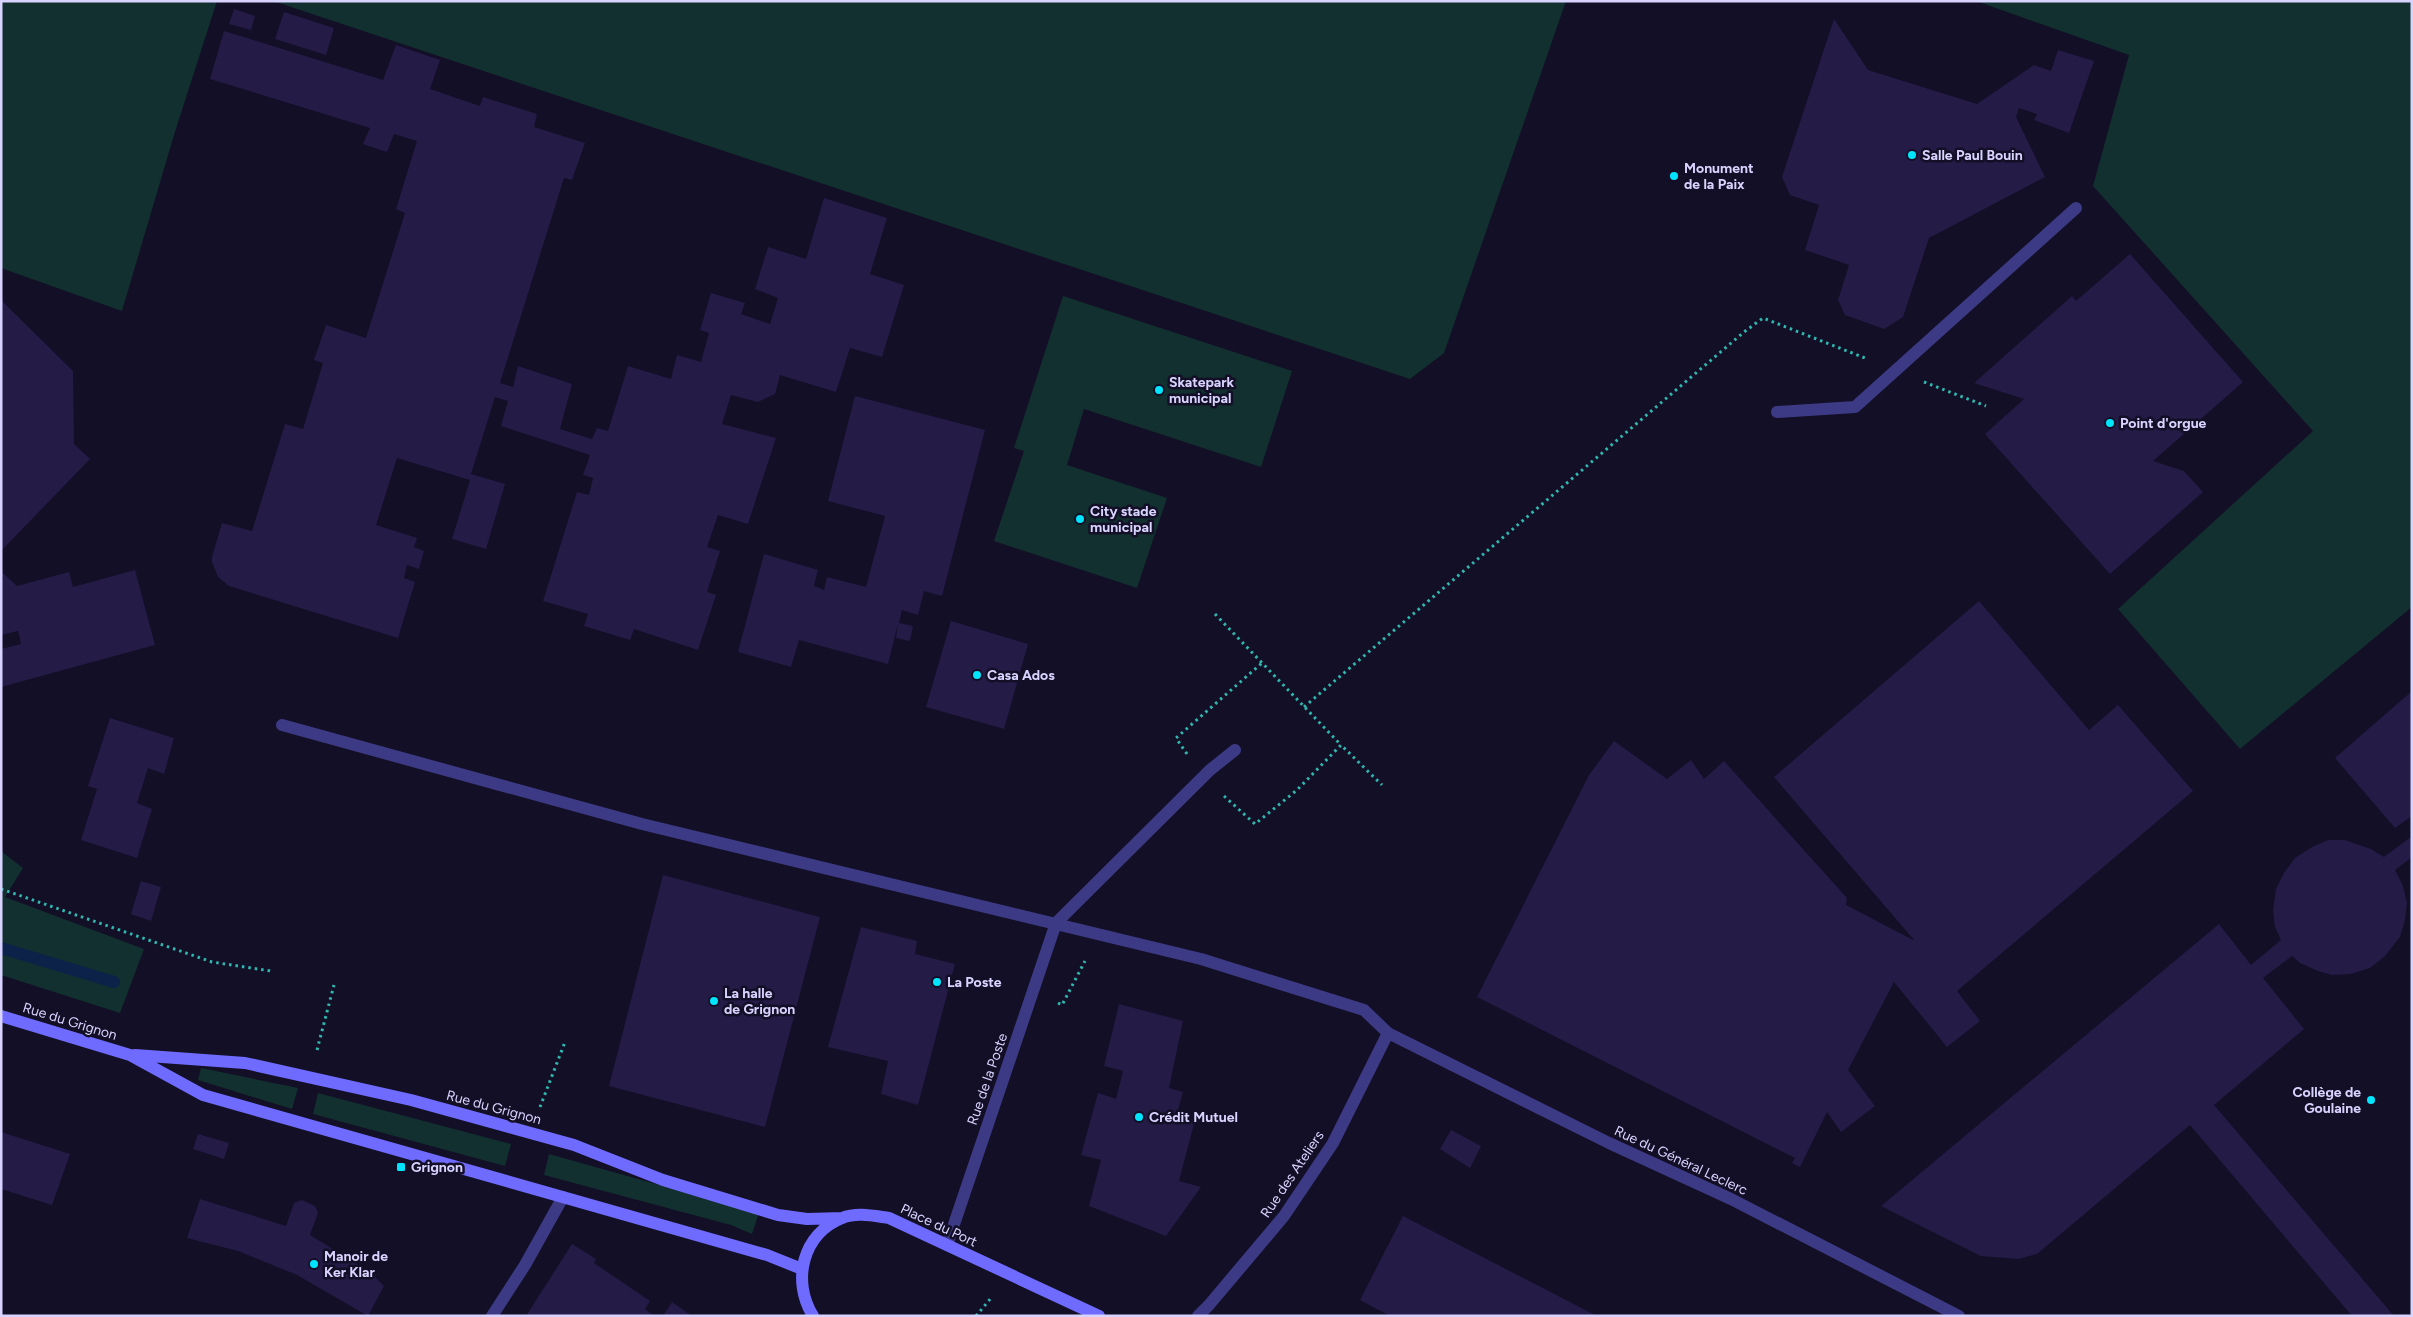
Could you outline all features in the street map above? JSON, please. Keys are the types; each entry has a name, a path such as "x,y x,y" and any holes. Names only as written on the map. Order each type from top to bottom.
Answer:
{"street":[{"path":"1777,412 1855,407 2076,208"},
{"name":"Rue du Général Leclerc","path":"282,725 642,824 1201,959 1364,1010 1388,1033 1609,1143 1731,1199 1960,1316"},
{"path":"1056,923 1210,770 1235,750"},
{"name":"Rue de la Poste","path":"947,1245 1056,923"},
{"name":"Rue du Grignon","path":"1,1016 130,1055 203,1095 768,1255 802,1269"},
{"name":"Rue des Ateliers","path":"1198,1316 1284,1216 1332,1143 1388,1033"},
{"name":"Rue du Grignon","path":"130,1055 245,1063 410,1100 574,1144 663,1180 778,1215 807,1219 843,1218"},
{"path":"492,1316 525,1265 563,1197"},
{"name":"Place du Port","path":"813,1316 804,1292 802,1269 806,1252 818,1233 843,1218 865,1215 889,1218 1099,1316"}],"path":[{"path":"1304,707 1744,332 1763,318 1986,406"},
{"path":"1214,614 1341,745"},
{"path":"1,889 212,962 271,971"}],"green space":[{"path":"1,1 217,1 174,135 122,311 1,268"},
{"path":"273,1 1566,1 1444,353 1410,379"},
{"path":"1976,1 2412,1 2412,607 2240,749 2118,609 2313,431 2093,186 2129,55"},
{"name":"Skatepark municipal","path":"1063,296 1292,371 1261,467 1084,409 1067,465 1167,498 1137,588 994,541 1024,451 1014,448"},
{"path":"1,851 23,868 5,897 144,949 120,1013 1,975"},
{"path":"201,1068 298,1088 292,1109 198,1080"},
{"path":"318,1093 511,1144 505,1166 313,1114"},
{"path":"549,1154 759,1213 752,1234 731,1225 544,1175"}],"building":[{"path":"234,9 255,16 251,30 229,24"},
{"path":"284,12 334,28 326,55 275,39"},
{"name":"Salle Paul Bouin","path":"1834,19 1868,70 1977,104 2034,65 2051,71 2058,50 2094,61 2069,133 2034,120 2037,114 2019,108 2016,117 2045,177 1929,238 1903,317 1884,329 1845,315 1838,300 1849,265 1805,250 1819,205 1790,195 1782,177"},
{"path":"224,31 383,80 396,45 440,60 430,89 480,106 483,97 537,114 534,127 585,143 572,180 564,178 500,383 513,387 518,366 572,384 560,429 592,439 597,428 608,431 628,366 671,379 677,355 701,362 709,333 700,330 711,293 745,303 741,314 770,324 778,298 755,289 768,247 806,259 824,198 887,218 870,274 904,285 882,357 850,348 836,392 780,375 775,394 758,402 731,395 722,424 776,438 748,524 718,515 707,547 720,551 707,592 716,595 698,650 634,629 630,640 584,626 588,614 543,601 577,492 589,495 593,478 583,475 590,455 501,426 508,401 495,397 471,474 505,484 486,549 452,539 470,480 397,458 376,525 417,538 414,547 424,551 419,569 407,565 404,578 415,582 398,638 229,586 218,577 212,557 222,523 252,531 285,424 303,429 323,363 314,360 326,325 366,338 405,213 396,209 417,141 394,134 387,152 363,144 370,128 210,79"},
{"name":"Point d'orgue","path":"2130,254 2243,382 2153,461 2184,471 2203,492 2110,574 1985,434 2024,399 1974,383 2072,296 2076,301"},
{"path":"1,300 73,371 74,444 90,459 1,551"},
{"path":"855,396 985,430 942,596 924,591 918,615 902,610 899,623 913,626 910,641 896,638 898,624 888,664 799,640 791,667 738,652 764,554 818,570 814,586 824,590 827,577 866,587 885,516 828,501"},
{"path":"135,570 155,645 1,687 1,649 21,644 18,631 1,635 1,571 17,586 69,572 73,587"},
{"path":"1979,601 2089,730 2118,705 2193,791 1957,991 1980,1021 1947,1047 1894,982 1848,1070 1875,1106 1841,1132 1827,1112 1800,1167 1792,1163 1795,1158 1477,997 1589,775 1614,741 1667,779 1691,760 1704,779 1724,761 1847,898 1846,905 1915,941 1774,777"},
{"name":"Casa Ados","path":"951,621 1028,644 1004,729 926,707"},
{"path":"2412,691 2412,816 2395,828 2335,758"},
{"path":"110,718 174,738 164,774 148,768 137,803 152,809 137,858 81,840 97,789 88,786"},
{"path":"2412,836 2412,857 2395,870 2403,886 2407,903 2400,937 2385,956 2370,968 2351,974 2332,975 2318,971 2300,963 2292,956 2263,978 2304,1029 2214,1105 2394,1316 2352,1316 2190,1125 2037,1254 2018,1259 1981,1256 1881,1206 2219,924 2251,965 2281,940 2275,927 2273,910 2276,889 2284,873 2295,858 2312,847 2328,840 2345,840 2371,849 2384,857"},
{"name":"La halle de Grignon","path":"663,875 820,917 765,1127 609,1086"},
{"path":"141,881 161,887 151,921 131,914"},
{"path":"861,927 917,941 915,954 955,964 918,1105 881,1094 888,1061 828,1047"},
{"name":"Crédit Mutuel","path":"1119,1004 1183,1021 1169,1088 1183,1092 1177,1114 1195,1120 1179,1181 1201,1187 1166,1236 1089,1206 1101,1160 1081,1155 1098,1093 1116,1099 1123,1071 1104,1066"},
{"path":"1451,1130 1481,1146 1470,1168 1440,1149"},
{"path":"1,1132 70,1154 52,1205 1,1189"},
{"path":"198,1134 229,1143 224,1159 193,1149"},
{"name":"Manoir de Ker Klar","path":"200,1199 286,1226 294,1203 302,1200 315,1206 318,1213 310,1235 370,1272 384,1286 368,1316 297,1275 238,1251 187,1238"},
{"path":"1403,1216 1597,1316 1390,1316 1360,1300"},
{"path":"572,1244 596,1259 594,1263 650,1301 645,1309 654,1316 526,1316"},
{"path":"672,1302 692,1316 663,1316"}],"waterway":[{"path":"1,948 114,982"}],"place":[{"name":"Salle Paul Bouin","path":"1912,155"},
{"name":"Monument de la Paix","path":"1674,176"},
{"name":"Skatepark municipal","path":"1159,390"},
{"name":"Point d'orgue","path":"2110,423"},
{"name":"City stade municipal","path":"1080,519"},
{"name":"Casa Ados","path":"977,675"},
{"name":"La Poste","path":"937,982"},
{"name":"La halle de Grignon","path":"714,1001"},
{"name":"Collège de Goulaine","path":"2371,1100"},
{"name":"Crédit Mutuel","path":"1139,1117"},
{"name":"Grignon","path":"401,1167"},
{"name":"Manoir de Ker Klar","path":"314,1264"}]}
